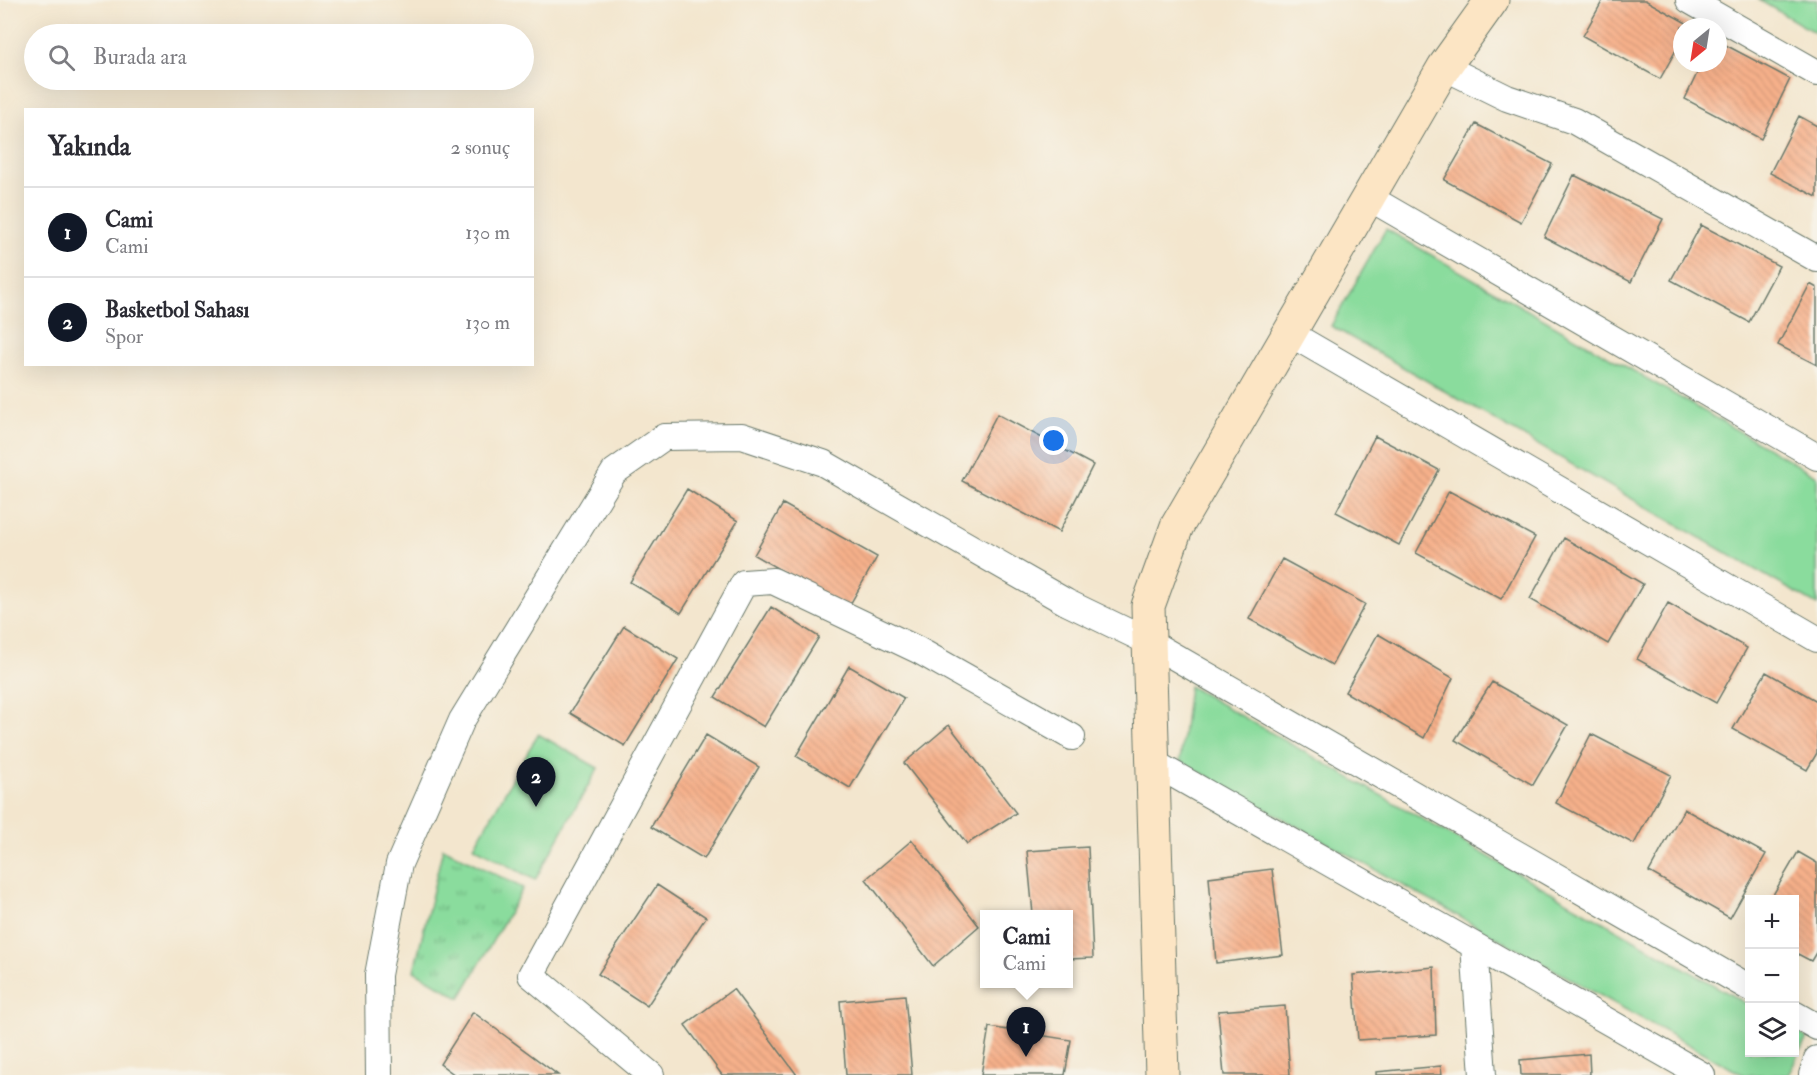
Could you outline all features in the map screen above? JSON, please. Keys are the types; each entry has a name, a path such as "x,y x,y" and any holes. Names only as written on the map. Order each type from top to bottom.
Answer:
{"street":[{"path":"1162,1075 1148,606 1177,526 1444,67 1492,0"},
{"path":"1689,0 1817,73"},
{"path":"1444,67 1507,98 1574,121 1817,259"},
{"path":"1368,197 1817,457"},
{"path":"1289,333 1817,639"},
{"path":"379,1075 378,975 399,864 462,720 614,472 664,437 742,436 823,463 1066,602 1149,642 1745,986"},
{"path":"651,1075 531,975 744,583 773,581 918,650 1072,737"},
{"path":"1152,762 1702,1075"},
{"path":"1474,945 1483,1075"},
{"path":"1799,1017 1817,1027"},
{"path":"1812,1075 1817,1059"}],"green space":[{"path":"1759,0 1817,0 1817,34"},
{"path":"1386,229 1817,476 1817,605 1331,326"},
{"path":"1189,686 1745,1003 1745,1057 1797,1057 1788,1075 1743,1075 1180,761"},
{"path":"538,734 598,768 535,880 474,847"},
{"path":"443,848 523,888 460,998 414,971"},
{"path":"1799,1033 1807,1038 1799,1054"}],"building":[{"path":"1603,0 1645,0 1677,18 1673,18 1673,55 1660,79 1583,36"},
{"path":"1727,46 1790,79 1761,139 1685,99 1698,72 1727,72"},
{"path":"1799,116 1817,126 1817,197 1770,173"},
{"path":"1476,124 1552,164 1521,222 1444,180"},
{"path":"1574,175 1663,219 1631,282 1544,237"},
{"path":"1701,225 1779,266 1749,322 1671,280"},
{"path":"1810,284 1817,288 1817,365 1778,345"},
{"path":"997,414 1093,465 1059,532 962,481"},
{"path":"1375,436 1439,470 1399,545 1336,512"},
{"path":"687,489 738,521 681,613 630,582"},
{"path":"1449,491 1535,537 1501,599 1416,553"},
{"path":"783,504 877,557 848,608 754,555"},
{"path":"1564,538 1643,584 1608,644 1530,599"},
{"path":"1282,559 1365,604 1332,665 1249,619"},
{"path":"1668,603 1747,648 1716,703 1637,659"},
{"path":"771,607 819,637 764,727 715,697"},
{"path":"624,626 678,659 625,746 570,713"},
{"path":"1378,634 1453,678 1424,738 1345,692"},
{"path":"849,666 904,698 850,788 796,756"},
{"path":"1766,672 1817,701 1817,753 1807,770 1733,729"},
{"path":"1492,682 1568,725 1533,785 1455,740"},
{"path":"949,725 1016,813 967,844 904,763"},
{"path":"1591,734 1671,775 1634,844 1556,803"},
{"path":"706,735 759,767 704,859 651,827"},
{"path":"1684,809 1766,854 1730,918 1649,872"},
{"path":"912,840 979,926 933,966 866,879"},
{"path":"1088,847 1093,958 1073,959 1073,910 1033,910 1027,851"},
{"path":"1798,852 1817,863 1817,951 1811,961 1799,955 1799,895 1773,895"},
{"path":"1272,869 1283,955 1216,963 1209,877"},
{"path":"657,885 706,917 647,1006 598,974"},
{"path":"1434,967 1436,1035 1358,1040 1353,975"},
{"path":"733,989 797,1075 722,1075 685,1025"},
{"path":"905,995 912,1075 846,1075 840,1001"},
{"path":"1285,1006 1290,1075 1224,1075 1218,1011"},
{"path":"473,1012 558,1075 455,1075 440,1064"},
{"path":"989,1027 1071,1040 1065,1075 981,1075"},
{"path":"1589,1054 1590,1075 1521,1075 1520,1060"},
{"path":"1441,1066 1442,1075 1376,1075 1376,1072"}],"place":[{"name":"Basketbol Sahası","path":"536,807"},
{"name":"Cami","path":"1026,1057"}]}
